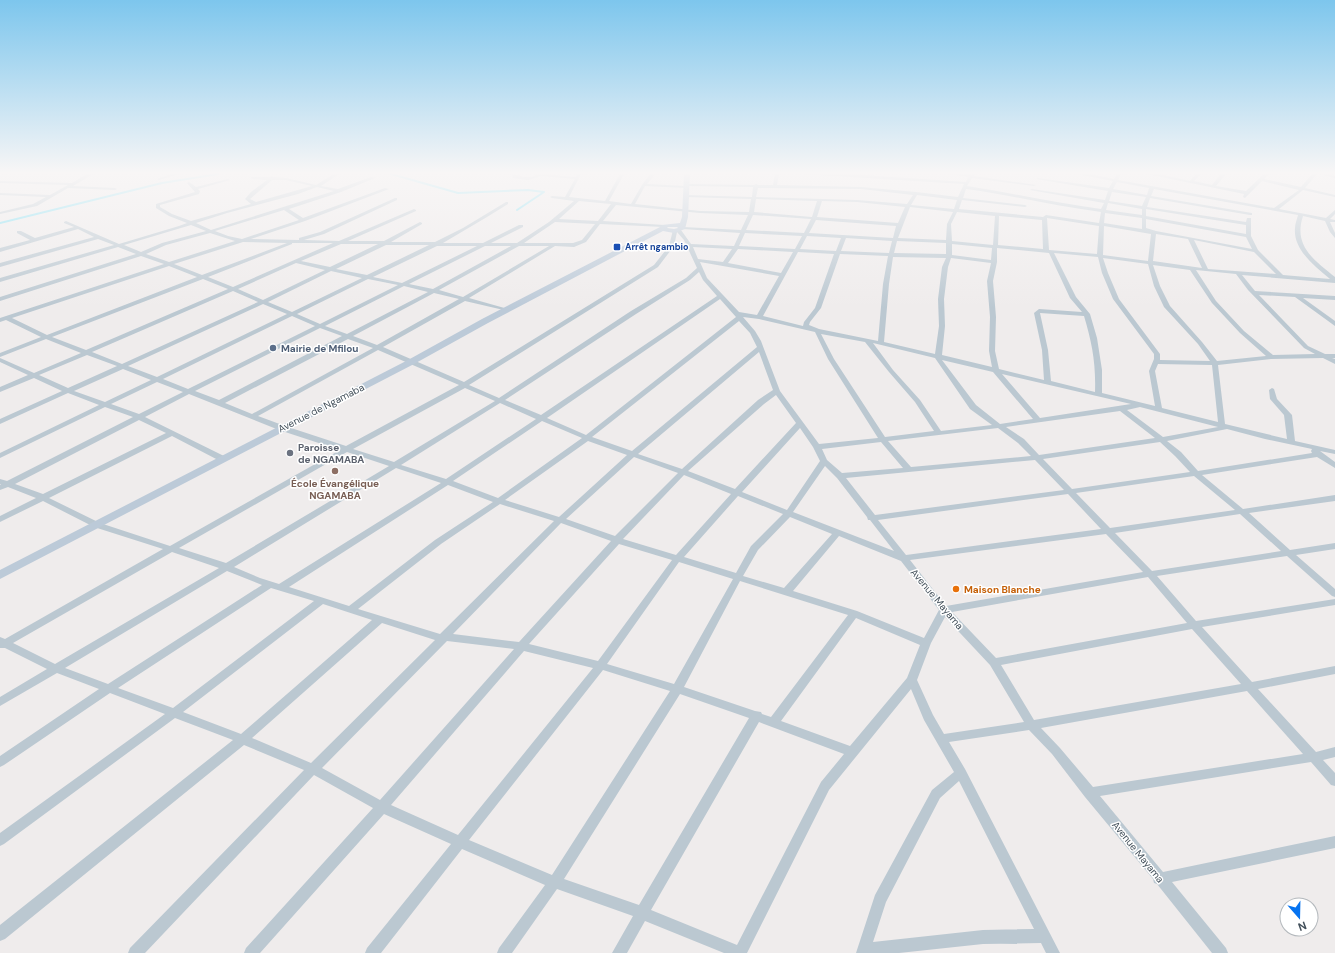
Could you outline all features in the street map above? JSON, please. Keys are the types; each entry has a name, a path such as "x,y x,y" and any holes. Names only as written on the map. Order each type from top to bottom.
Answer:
{"street":[{"path":"176,218 191,223 223,237 240,240 485,245 574,245 582,243 602,218"},
{"path":"0,280 206,218"},
{"path":"0,299 141,254 151,248 255,218"},
{"path":"4,319 307,218"},
{"path":"0,355 294,242 322,233 353,218"},
{"path":"0,390 395,218"},
{"path":"0,456 437,244 483,218"},
{"name":"Avenue de Ngamaba","path":"0,576 97,524 411,362 506,310 642,239 676,218"},
{"path":"2,644 345,450 464,385 656,266 669,251 685,218"},
{"path":"724,264 744,231 749,218"},
{"path":"807,218 899,225"},
{"path":"881,343 890,255 902,218"},
{"path":"952,218 949,224 949,256 945,267 941,298 942,326 938,358 973,407 1021,441 1150,574 1335,781"},
{"path":"997,218 994,262 990,281 993,317 992,351 996,371 1038,420"},
{"path":"1038,218 1044,219 1048,252 1073,298 1086,314 1094,338 1099,370 1098,394"},
{"path":"1063,218 1190,238 1256,251"},
{"path":"1102,218 1100,256 1105,273 1116,298 1157,354 1156,362 1152,371 1159,409"},
{"path":"1144,218 1144,229 1154,232"},
{"path":"1152,218 1248,236"},
{"path":"1212,218 1248,224"},
{"path":"1249,218 1248,236 1256,251 1282,277"},
{"path":"1300,218 1297,228 1297,236 1300,245 1313,262 1335,280"},
{"path":"759,317 784,275 796,250 814,219"},
{"path":"1327,219 1335,221"},
{"path":"1327,219 1335,236"},
{"path":"219,403 518,245 554,220 665,226 667,231 679,229 744,231 948,242 1100,256 1206,270 1335,280"},
{"path":"66,222 98,237 202,277 320,326 379,348 587,438 683,472 902,558 1108,531 1335,498"},
{"path":"0,422 263,302 385,243 420,223"},
{"path":"3,484 190,392 446,262 485,245 521,226"},
{"path":"0,250 77,228"},
{"name":"Avenue de Ngamaba","path":"642,239 679,229"},
{"name":"Avenue Mayama","path":"679,229 690,245 699,269 720,296 753,332 777,391 817,447 824,461 840,476 902,558 944,610 994,662 1032,726 1089,792 1221,953"},
{"path":"19,232 35,240"},
{"path":"1154,232 1150,262 1157,286 1167,307 1200,343 1215,363 1224,427"},
{"path":"844,236 818,308 807,322 806,326 817,331 831,359 883,440 909,470"},
{"path":"0,265 98,237"},
{"path":"1190,238 1206,270"},
{"path":"253,416 379,348 554,245"},
{"path":"690,245 890,255 949,256 994,262"},
{"path":"695,260 784,275"},
{"path":"297,262 365,278 433,291 506,310"},
{"path":"1192,268 1214,302 1242,332 1271,357"},
{"path":"0,702 396,466 501,401 602,332 688,279 699,269"},
{"path":"1238,273 1284,326 1306,347 1335,362"},
{"path":"1254,293 1335,298"},
{"path":"281,587 447,482 657,337 720,296"},
{"path":"1297,296 1335,324"},
{"path":"1048,382 1045,350 1037,313 1039,311 1086,314"},
{"path":"351,609 438,542 499,501 587,438 739,316 759,317 817,331 881,343 938,358 1098,394 1224,427 1335,452"},
{"path":"4,319 86,353 282,428 617,540 736,577 787,591 854,613 926,643"},
{"path":"867,340 891,371 918,401 939,433"},
{"path":"135,953 313,769 560,520 633,454 760,348"},
{"path":"1156,362 1215,363 1271,357 1335,356"},
{"path":"0,360 68,391 139,417 223,460"},
{"path":"1272,390 1274,399 1288,416 1291,443"},
{"path":"250,953 382,807 521,647 617,540 683,472 761,402 777,391"},
{"path":"817,447 1000,426 1120,410 1138,405"},
{"path":"1120,410 1163,441 1178,454 1197,475 1241,511 1335,594"},
{"path":"372,953 600,666 677,558 800,423"},
{"path":"840,476 1037,458 1163,441 1224,427"},
{"path":"0,519 172,433"},
{"path":"1311,447 1335,466"},
{"path":"871,518 1071,493 1197,475 1319,454"},
{"path":"504,953 555,881 677,689 736,577 754,548 788,514 824,461"},
{"path":"3,484 42,497 97,524 227,567 270,584 380,619 443,638 521,647 600,666 757,715 852,752"},
{"path":"787,591 837,533"},
{"path":"2,644 56,669 243,739 313,769 382,807 537,876 555,881 662,920 740,953 825,786 912,680 926,643 944,610 1150,574 1335,546"},
{"path":"0,762 108,689 270,584"},
{"path":"0,840 173,714 322,600"},
{"path":"994,662 1194,625 1335,602"},
{"path":"774,722 854,613"},
{"path":"0,934 243,739 380,619"},
{"path":"940,738 1032,726 1250,687 1335,670"},
{"path":"912,680 928,717 961,773 1052,953"},
{"path":"618,953 757,715"},
{"path":"1089,792 1313,757 1335,752"},
{"path":"961,773 936,794 880,900 863,951 983,937 1044,936"},
{"path":"1159,879 1335,842"}],"waterway":[{"path":"0,223 18,218"}],"place":[{"name":"Arrêt ngambio","path":"617,247"},
{"name":"Mairie de Mfilou","path":"273,348"},
{"name":"Paroisse de NGAMABA","path":"290,453"},
{"name":"École Évangélique NGAMABA","path":"335,471"},
{"name":"Maison Blanche","path":"956,589"}]}
